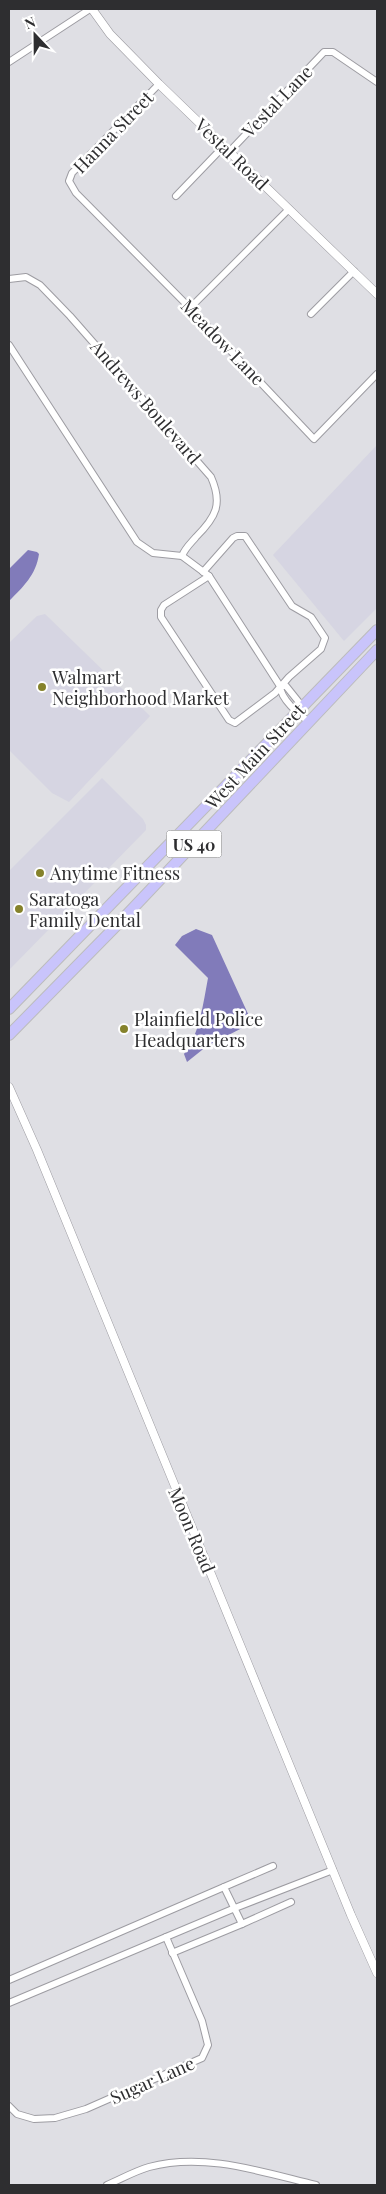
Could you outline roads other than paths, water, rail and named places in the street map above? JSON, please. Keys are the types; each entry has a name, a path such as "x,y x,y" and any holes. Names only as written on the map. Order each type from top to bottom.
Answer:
{"main road":[{"name":"West Main Street","path":"9,1008 377,630"},
{"name":"West Main Street","path":"9,1035 125,916 377,650"}],"street":[{"path":"9,62 91,9"},
{"name":"Vestal Road","path":"91,9 110,34 159,84 377,294"},
{"name":"Vestal Lane","path":"176,196 324,52 333,52 377,82"},
{"name":"Hanna Street","path":"69,181 72,173 159,84"},
{"name":"Meadow Lane","path":"69,181 76,193 190,308 314,438 377,374"},
{"path":"190,308 289,209"},
{"path":"312,314 354,271"},
{"name":"Andrews Boulevard","path":"9,279 26,277 40,285 70,316 212,477 216,488 218,507 206,527 184,550 182,556"},
{"path":"9,345 138,542 153,553 182,556 206,574 280,686 280,691 300,709 310,722"},
{"path":"236,536 245,536 292,606 306,613 316,623 325,638 324,646 280,686 275,693 238,722 232,722 161,617 161,610 164,605 206,574 236,536"},
{"name":"Moon Road","path":"9,1087 377,1973"},
{"path":"9,1980 273,1866"},
{"path":"9,2003 235,1908 333,1870"},
{"path":"224,1887 242,1924"},
{"path":"172,1953 291,1902"},
{"name":"Sugar Lane","path":"9,2106 17,2114 34,2120 54,2118 86,2109 202,2058 208,2045 202,2021 166,1937"},
{"path":"107,2185 148,2168 178,2161 204,2161 263,2172 316,2185"}],"place":[{"name":"Walmart Neighborhood Market","path":"42,687"},
{"name":"Anytime Fitness","path":"40,873"},
{"name":"Saratoga Family Dental","path":"19,909"},
{"name":"Plainfield Police Headquarters","path":"124,1029"}]}
